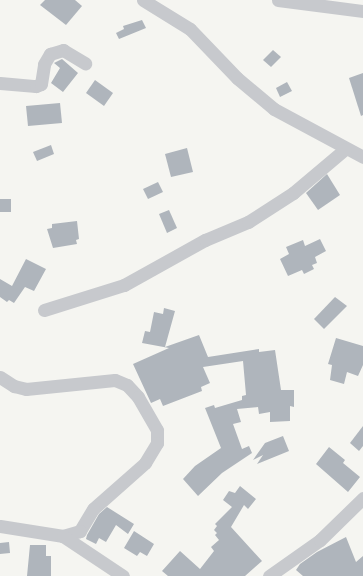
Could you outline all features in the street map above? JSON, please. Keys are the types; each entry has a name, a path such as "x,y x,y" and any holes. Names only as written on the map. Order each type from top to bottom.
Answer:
{"street":[{"path":"143,0 190,29 237,78 274,109 345,149 363,157"},
{"path":"278,0 363,12"},
{"path":"0,83 36,86 41,84 44,64 50,54 62,50 85,63"},
{"path":"44,310 124,285 205,240 248,222 293,193 345,149"},
{"path":"0,378 14,386 26,389 115,380 127,385 138,397 157,430 157,443 145,463 93,509 80,531 63,536"},
{"path":"276,575 338,526 363,498"},
{"path":"0,526 63,536 123,576"}],"building":[{"path":"45,0 75,0 82,6 66,25 40,5"},
{"path":"142,20 146,28 119,39 116,33 124,29 123,26"},
{"path":"273,50 281,57 271,67 263,60"},
{"path":"62,59 78,73 63,92 51,83 60,68 54,63"},
{"path":"363,73 363,115 361,116 349,78"},
{"path":"95,80 113,93 104,106 86,93"},
{"path":"287,82 292,91 280,97 276,88"},
{"path":"60,103 62,123 28,126 26,106"},
{"path":"51,145 54,154 37,161 33,152"},
{"path":"187,148 193,172 171,177 165,154"},
{"path":"327,174 340,195 318,210 306,193"},
{"path":"158,182 163,192 148,199 143,189"},
{"path":"0,199 11,199 11,212 0,212"},
{"path":"169,210 177,228 167,233 159,214"},
{"path":"77,221 79,239 76,240 77,244 53,248 47,229 52,228 52,224"},
{"path":"320,239 326,251 315,257 317,263 312,265 314,269 304,274 302,270 288,276 280,259 289,254 286,247 303,240 305,246"},
{"path":"26,259 46,269 34,291 25,287 14,303 9,300 7,302 0,297 0,279 12,286"},
{"path":"335,297 347,306 324,329 314,319"},
{"path":"164,308 175,311 165,347 199,335 208,357 259,349 259,352 275,350 281,390 294,390 294,407 290,406 290,421 270,422 270,412 259,414 258,407 237,409 241,422 233,424 242,449 249,446 252,453 222,473 198,496 183,479 195,466 221,448 205,408 214,405 215,408 242,400 242,396 246,395 243,361 203,367 210,383 201,387 202,391 163,406 160,399 151,403 133,364 169,348 142,343 145,331 150,332 154,312 163,314"},
{"path":"336,338 363,346 363,365 358,376 347,372 344,384 330,380 332,365 328,364"},
{"path":"363,426 363,446 359,451 350,443"},
{"path":"283,436 289,451 257,464 263,455 253,460 265,443"},
{"path":"329,447 345,460 343,463 360,477 348,492 316,464"},
{"path":"240,486 256,499 248,509 244,505 231,527 262,561 245,576 168,576 162,571 180,551 200,569 214,551 211,547 219,540 215,535 217,533 214,530 217,526 215,524 232,507 223,500 229,491 235,493"},
{"path":"107,507 134,524 128,534 116,525 106,542 99,538 96,544 86,539 87,535 99,514"},
{"path":"134,531 154,544 147,556 140,552 137,556 124,548"},
{"path":"346,537 356,562 363,556 363,576 303,576 296,570 300,564 317,552"},
{"path":"9,542 10,553 0,554 0,543"},
{"path":"30,545 46,545 46,556 51,556 51,576 27,576"}]}
